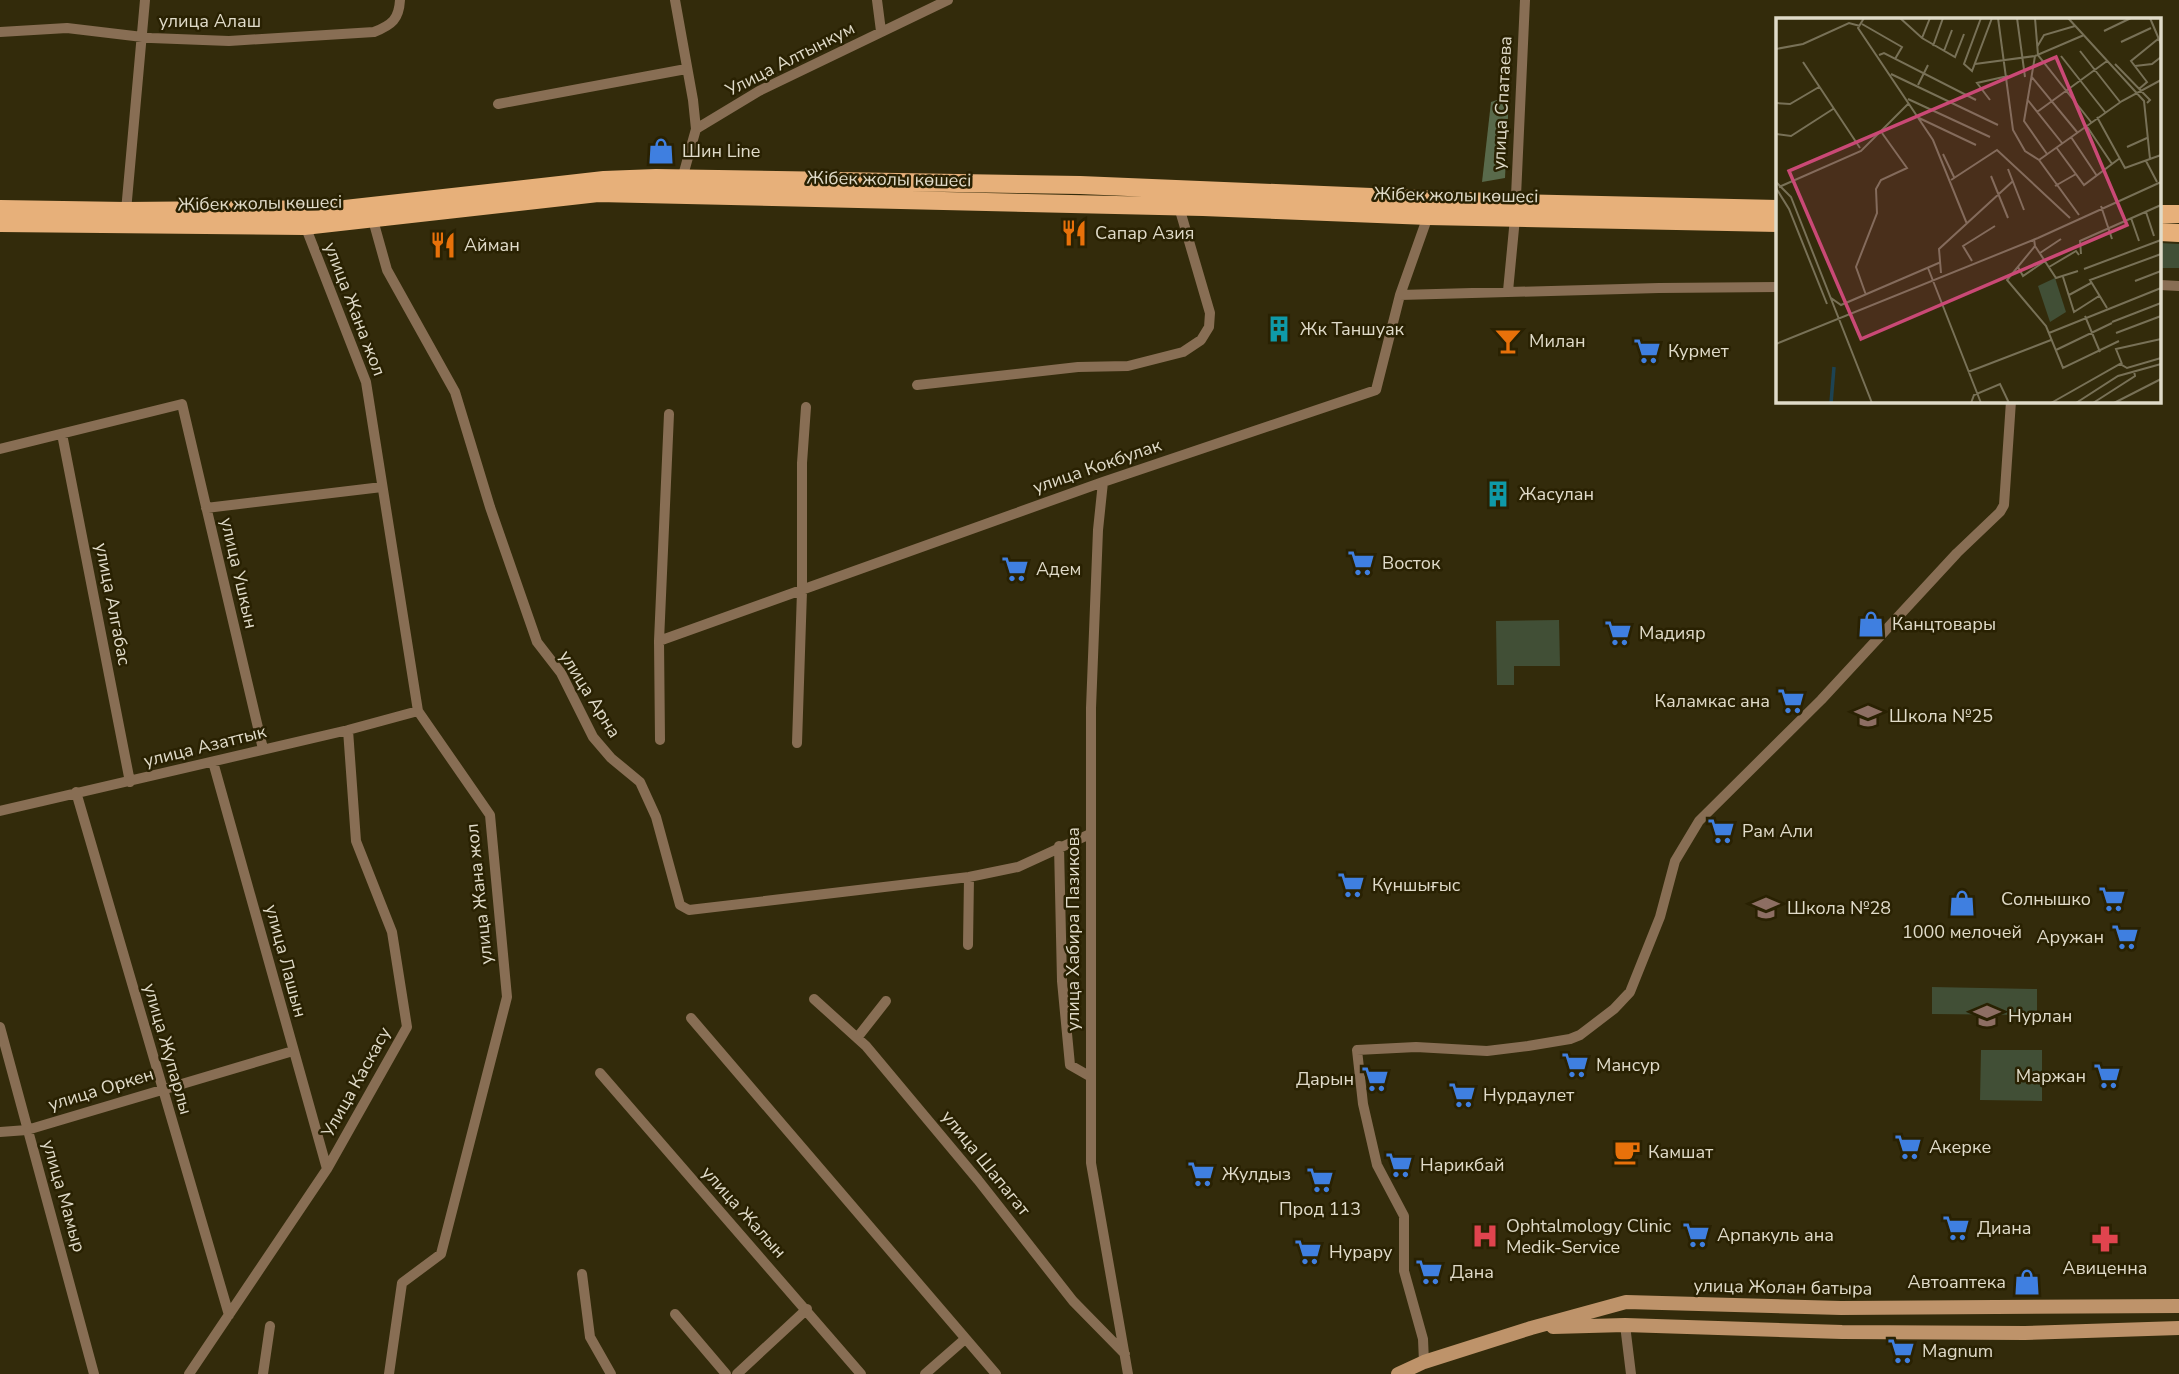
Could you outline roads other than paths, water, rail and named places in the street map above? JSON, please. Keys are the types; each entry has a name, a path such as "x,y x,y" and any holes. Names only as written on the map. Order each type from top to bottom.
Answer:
{"main road":[{"name":"Жібек жолы көшесі","path":"0,223 303,218 345,209 604,180 682,179 1080,184 1776,223"},
{"name":"Жібек жолы көшесі","path":"0,209 373,220 598,193 1428,216 1515,210 1776,209"}],"street":[{"path":"126,211 145,0"},
{"name":"улица Алаш","path":"0,32 67,28 143,37 229,41 374,32 387,27 399,14 400,0"},
{"path":"675,0 696,129 682,179"},
{"path":"877,0 881,31"},
{"name":"Улица Алтынкум","path":"696,129 759,91 948,0"},
{"name":"улица Спатаева","path":"1508,291 1515,210 1525,0"},
{"path":"498,104 686,69"},
{"path":"917,385 1077,367 1128,366 1183,352 1201,340 1209,327 1210,313 1179,207"},
{"name":"улица Кокбулак","path":"659,641 1103,482 1376,390 1400,295 1428,216"},
{"name":"улица Жана жол","path":"303,218 366,382 418,711 490,815 507,997 441,1254 402,1283 389,1374"},
{"name":"улица Арна","path":"373,220 387,270 455,392 493,519 537,642 561,674 593,737 611,758 640,782 656,817 680,905 689,909 727,906 969,877 1018,867 1090,834"},
{"path":"1400,295 1776,287"},
{"path":"1424,1362 1423,1339 1404,1271 1404,1216 1377,1166 1363,1104 1357,1050 1416,1047 1487,1051 1528,1046 1580,1035 1614,1009 1630,992 1660,917 1675,862 1699,821 1821,700 1957,553 2000,512 2004,505 2011,402"},
{"name":"улица Ушкын","path":"62,434 182,404 263,749"},
{"path":"797,743 803,591 802,463 806,407"},
{"path":"660,740 659,641 670,414"},
{"path":"0,449 62,434"},
{"name":"улица Алгабас","path":"62,434 130,782"},
{"name":"улица Хабира Пазикова","path":"1103,482 1098,530 1091,708 1091,1163 1128,1374"},
{"path":"206,508 382,487"},
{"name":"улица Азаттык","path":"0,811 348,730 418,711"},
{"name":"Улица Каскасу","path":"189,1374 327,1169 407,1027 392,932 356,841 348,730"},
{"name":"улица Лашын","path":"213,762 327,1169"},
{"name":"улица Жупарлы","path":"76,792 229,1315"},
{"path":"1059,846 1062,981 1070,1065 1091,1077"},
{"path":"968,945 969,877"},
{"name":"улица Шапагат","path":"814,999 857,1038 978,1180 1073,1301 1125,1354"},
{"path":"857,1038 886,1001"},
{"path":"691,1018 996,1374"},
{"name":"улица Мамыр","path":"0,1027 94,1374"},
{"name":"улица Оркен","path":"0,1132 27,1130 293,1051"},
{"name":"улица Жалын","path":"600,1073 861,1374"},
{"path":"582,1274 590,1337 611,1374"},
{"name":"улица Жолан батыра","path":"1398,1374 1424,1362 1531,1328 1626,1302 1841,1308 2179,1306"},
{"path":"2153,1306 2154,1328"},
{"path":"737,1374 807,1309"},
{"path":"675,1314 726,1374"},
{"path":"1531,1328 1625,1325 2025,1333 2179,1328"},
{"path":"1625,1325 1631,1374"},
{"path":"263,1374 270,1326"},
{"path":"925,1374 965,1339"}],"place":[{"name":"Шин Line","path":"661,151"},
{"name":"Сапар Азия","path":"1074,233"},
{"name":"Айман","path":"443,245"},
{"name":"Жк Таншуак","path":"1279,329"},
{"name":"Милан","path":"1508,341"},
{"name":"Курмет","path":"1647,351"},
{"name":"Жасулан","path":"1498,494"},
{"name":"Восток","path":"1361,563"},
{"name":"Адем","path":"1015,569"},
{"name":"Канцтовары","path":"1871,624"},
{"name":"Мадияр","path":"1618,633"},
{"name":"Каламкас ана","path":"1791,701"},
{"name":"Школа №25","path":"1868,716"},
{"name":"Рам Али","path":"1721,831"},
{"name":"Күншығыс","path":"1351,885"},
{"name":"Солнышко","path":"2112,899"},
{"name":"1000 мелочей","path":"1962,903"},
{"name":"Школа №28","path":"1766,908"},
{"name":"Аружан","path":"2125,937"},
{"name":"Нурлан","path":"1987,1016"},
{"name":"Мансур","path":"1575,1065"},
{"name":"Маржан","path":"2107,1076"},
{"name":"Дарын","path":"1375,1079"},
{"name":"Нурдаулет","path":"1462,1095"},
{"name":"Акерке","path":"1908,1147"},
{"name":"Камшат","path":"1627,1152"},
{"name":"Нарикбай","path":"1399,1165"},
{"name":"Жулдыз","path":"1201,1174"},
{"name":"Прод 113","path":"1320,1180"},
{"name":"Диана","path":"1956,1228"},
{"name":"Арпакуль ана","path":"1696,1235"},
{"name":"Ophtalmology Clinic Medik-Service","path":"1485,1236"},
{"name":"Авиценна","path":"2105,1239"},
{"name":"Нурару","path":"1308,1252"},
{"name":"Дана","path":"1429,1272"},
{"name":"Автоаптека","path":"2027,1282"},
{"name":"Magnum","path":"1901,1351"}]}
